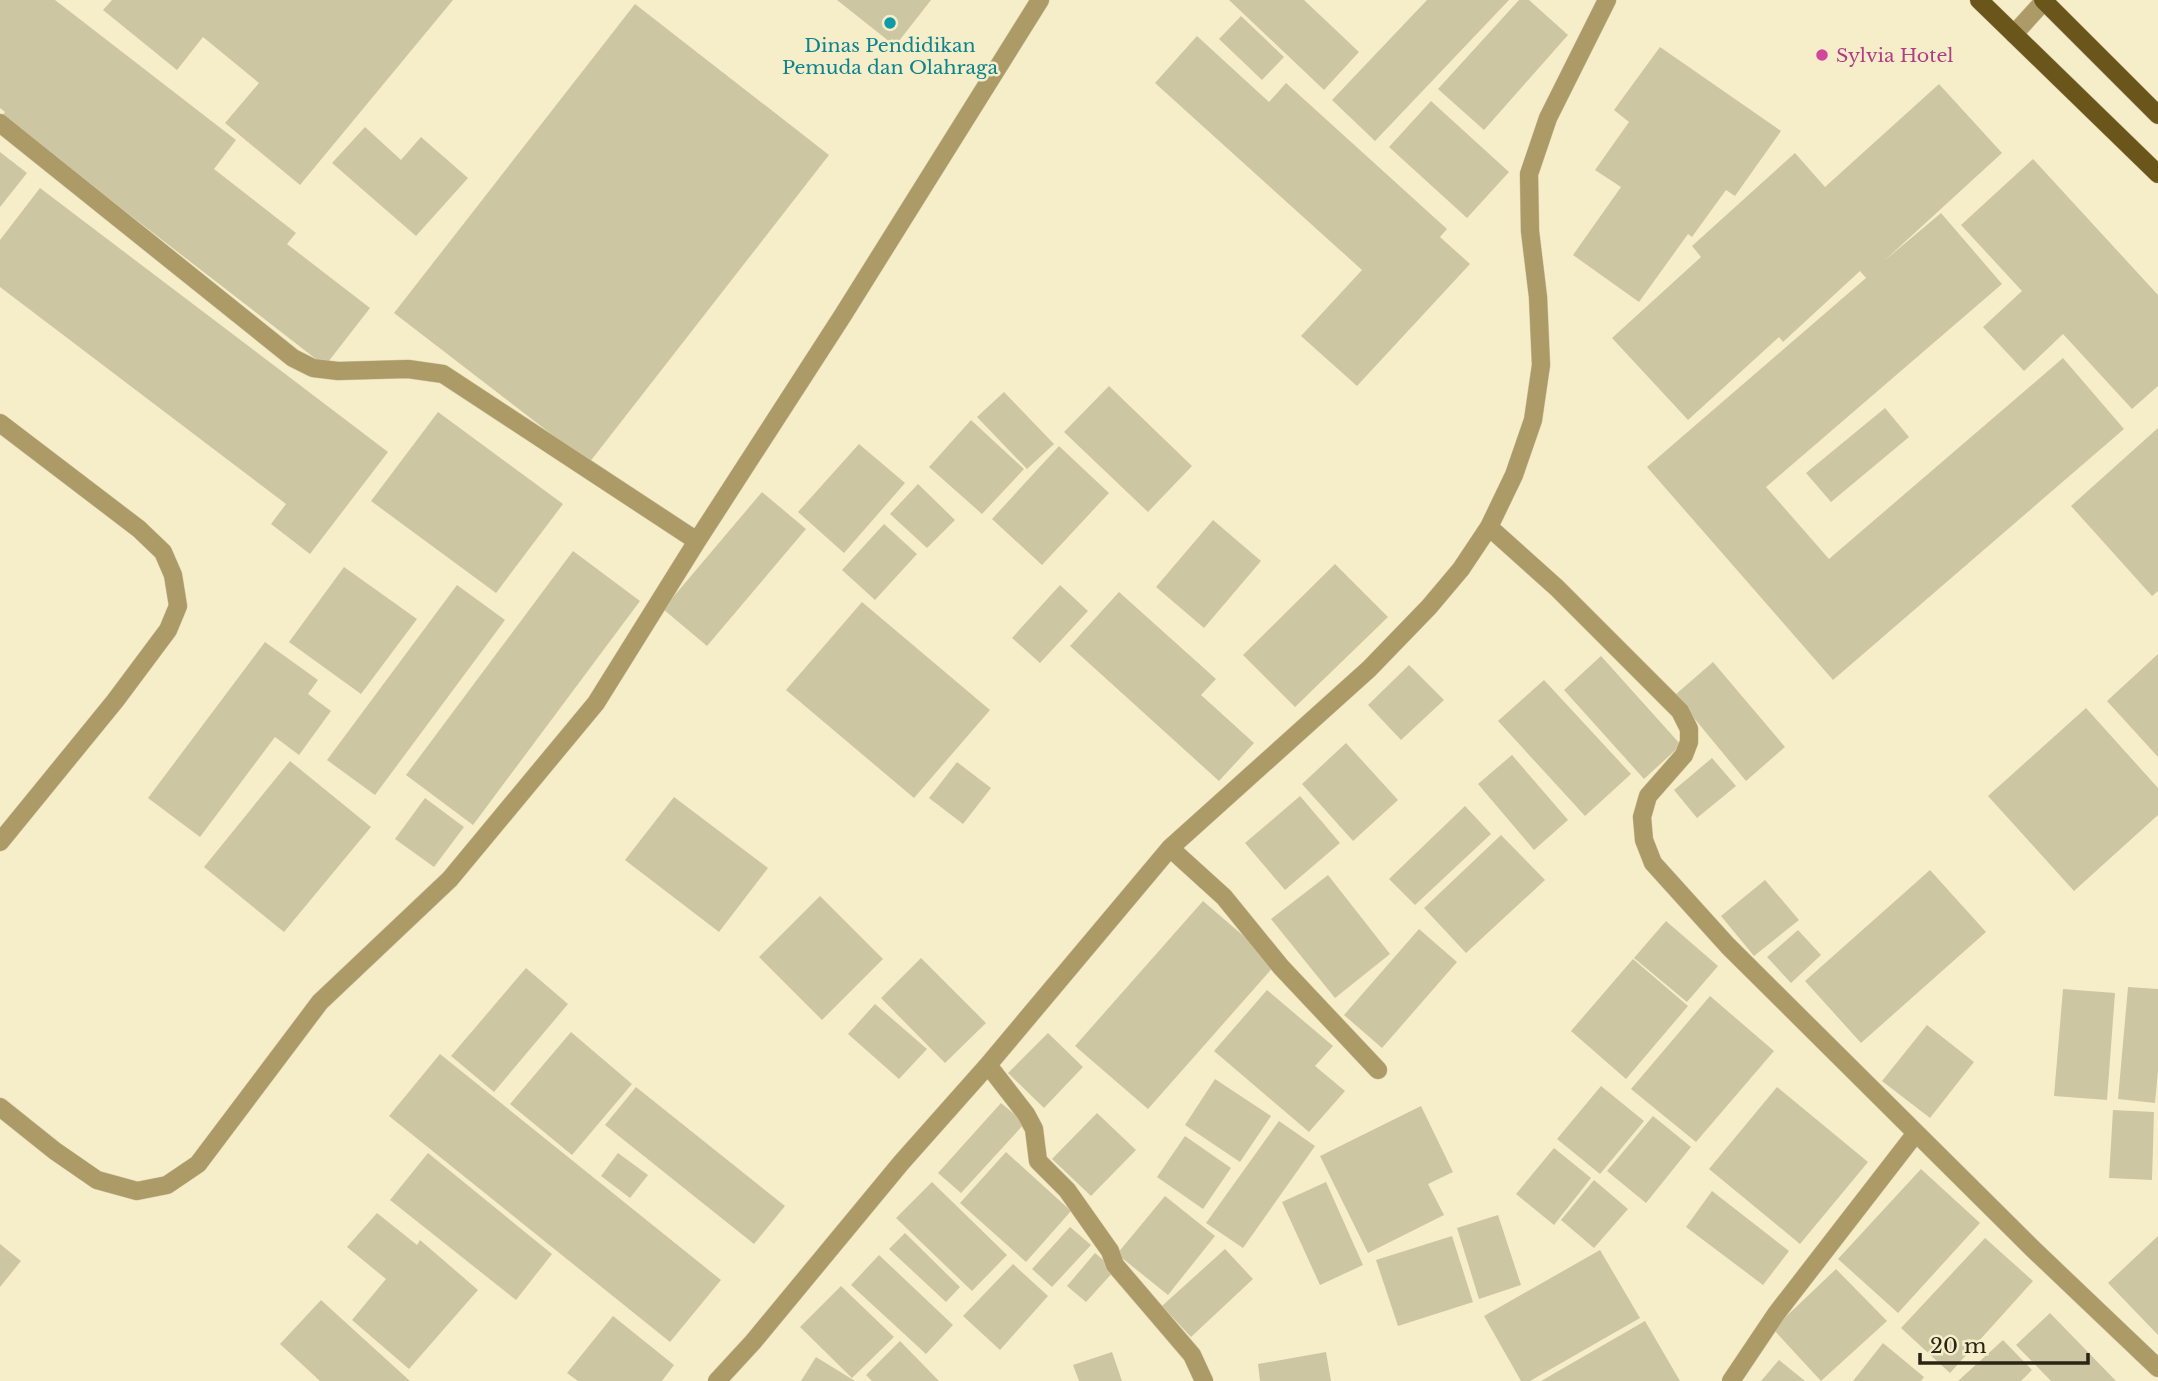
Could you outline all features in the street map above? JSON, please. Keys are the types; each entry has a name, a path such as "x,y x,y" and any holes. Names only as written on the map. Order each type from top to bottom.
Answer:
{"main road":[{"path":"1979,0 2158,174"},
{"path":"2044,0 2158,115"}],"street":[{"path":"0,1107 97,1180 137,1191 167,1185 198,1164 320,1002 450,879 596,703 1040,0"},
{"path":"717,1381 753,1342 901,1163 988,1065 1170,848 1369,668 1437,598 1461,569 1489,527 1514,475 1533,421 1541,365 1538,297 1530,231 1529,174 1548,118 1607,0"},
{"path":"2014,34 2044,0"},
{"path":"0,123 293,358 313,368 338,371 408,369 443,374 697,541"},
{"path":"0,424 139,529 163,552 173,575 178,606 168,630 115,701 0,842"},
{"path":"1489,527 1557,588 1680,711 1689,729 1689,742 1684,755 1648,796 1642,817 1644,840 1653,863 1728,946 2158,1368"},
{"path":"1170,848 1224,897 1281,967 1378,1070"},
{"path":"988,1065 1027,1114 1034,1129 1038,1161 1067,1190 1110,1251 1115,1265 1192,1355 1204,1381"},
{"path":"1731,1381 1776,1314 1916,1133"}],"building":[{"path":"0,0 55,0 236,140 214,169 296,233 287,244 370,308 325,366 2,116 5,112 0,108"},
{"path":"112,0 453,0 300,185 225,123 259,83 203,37 177,70 103,10"},
{"name":"Dinas Pendidikan Pemuda dan Olahraga","path":"837,0 931,0 895,46"},
{"path":"1229,0 1304,0 1359,52 1324,90"},
{"path":"1427,0 1509,0 1375,141 1332,100"},
{"path":"1519,0 1529,0 1568,35 1484,130 1438,89"},
{"path":"635,4 829,155 589,463 394,313"},
{"path":"1241,16 1284,57 1262,80 1219,39"},
{"path":"1197,36 1269,102 1286,83 1447,229 1440,237 1470,264 1357,386 1301,336 1362,270 1155,83"},
{"path":"1660,47 1781,131 1735,196 1726,190 1692,237 1688,234 1639,302 1573,255 1621,187 1595,170 1629,122 1614,110"},
{"path":"1939,84 2002,153 1884,261 1941,213 2002,284 1766,487 1829,559 2063,358 2124,429 1833,680 1647,467 1866,278 1860,271 1783,342 1779,337 1688,420 1612,338 1701,257 1692,246 1795,153 1825,187"},
{"path":"1431,101 1509,172 1467,218 1389,147"},
{"path":"365,127 401,160 421,137 468,178 416,236 332,163"},
{"path":"0,152 27,173 0,207"},
{"path":"2033,159 2158,295 2158,386 2132,409 2063,334 2024,371 1983,327 2022,291 1961,225"},
{"path":"40,188 388,452 310,554 271,524 286,504 0,287 0,240"},
{"path":"1109,386 1192,466 1148,512 1064,432"},
{"path":"1004,392 1054,444 1027,469 977,417"},
{"path":"1885,408 1909,437 1831,502 1806,473"},
{"path":"438,412 563,504 496,593 371,501"},
{"path":"971,420 1024,469 982,514 929,467"},
{"path":"2158,428 2158,591 2152,596 2071,506"},
{"path":"859,444 905,483 844,553 798,512"},
{"path":"1059,446 1109,493 1042,565 992,519"},
{"path":"918,484 955,520 927,548 890,514"},
{"path":"762,492 806,529 707,646 663,609"},
{"path":"1213,520 1261,561 1204,628 1156,587"},
{"path":"884,524 917,554 875,600 842,570"},
{"path":"573,551 640,601 473,825 406,775"},
{"path":"1335,564 1388,617 1295,707 1243,655"},
{"path":"344,567 417,619 361,694 289,642"},
{"path":"457,585 505,620 375,795 327,760"},
{"path":"1060,585 1088,611 1040,663 1012,638"},
{"path":"1119,592 1216,679 1201,695 1254,743 1219,781 1070,646"},
{"path":"862,602 990,710 914,798 786,690"},
{"path":"265,642 318,680 308,694 331,711 299,755 275,737 200,837 148,798"},
{"path":"2158,654 2158,757 2107,701"},
{"path":"1601,656 1681,745 1644,779 1564,690"},
{"path":"1713,662 1785,747 1746,781 1675,695"},
{"path":"1409,665 1444,700 1401,740 1368,705"},
{"path":"1544,680 1631,774 1585,816 1498,721"},
{"path":"2086,708 2158,788 2158,815 2074,891 1988,796"},
{"path":"1346,743 1398,800 1353,841 1302,784"},
{"path":"1512,755 1568,820 1534,850 1478,784"},
{"path":"1712,758 1736,786 1697,818 1674,790"},
{"path":"290,761 371,827 284,932 204,867"},
{"path":"957,762 991,788 963,824 929,798"},
{"path":"1300,796 1340,843 1285,890 1245,843"},
{"path":"674,797 768,868 719,932 625,860"},
{"path":"425,798 464,827 434,867 395,839"},
{"path":"1465,806 1491,834 1415,905 1389,879"},
{"path":"1501,835 1545,880 1466,953 1424,908"},
{"path":"1930,870 1986,932 1861,1043 1805,981"},
{"path":"1328,875 1390,954 1335,998 1271,919"},
{"path":"1765,880 1799,920 1754,956 1721,916"},
{"path":"820,896 883,959 822,1020 759,957"},
{"path":"1203,901 1276,964 1148,1109 1075,1046"},
{"path":"1666,921 1718,966 1687,1002 1634,958"},
{"path":"1419,929 1457,962 1382,1048 1344,1015"},
{"path":"1798,930 1821,955 1791,983 1767,957"},
{"path":"921,958 986,1023 945,1063 881,998"},
{"path":"1633,959 1688,1006 1626,1079 1571,1031"},
{"path":"526,968 568,1004 494,1092 451,1056"},
{"path":"2128,987 2158,989 2158,1071 2155,1103 2118,1099"},
{"path":"2063,989 2115,993 2107,1100 2054,1096"},
{"path":"1267,990 1333,1046 1315,1066 1345,1091 1309,1132 1214,1051"},
{"path":"1710,996 1774,1051 1696,1142 1631,1089"},
{"path":"875,1004 927,1049 899,1079 848,1034"},
{"path":"1927,1025 1974,1062 1930,1118 1882,1081"},
{"path":"571,1032 632,1084 572,1155 510,1104"},
{"path":"1048,1033 1083,1067 1044,1108 1008,1073"},
{"path":"440,1054 721,1280 670,1342 389,1116"},
{"path":"1215,1079 1271,1116 1240,1162 1185,1125"},
{"path":"1601,1086 1644,1121 1600,1174 1557,1139"},
{"path":"636,1087 785,1206 754,1244 605,1125"},
{"path":"1777,1087 1868,1162 1800,1244 1709,1169"},
{"path":"1001,1103 1025,1123 961,1193 938,1173"},
{"path":"1421,1106 1453,1172 1428,1184 1444,1215 1368,1253 1320,1156"},
{"path":"2113,1110 2154,1112 2152,1180 2109,1178"},
{"path":"1097,1113 1136,1150 1091,1196 1052,1159"},
{"path":"1653,1116 1691,1147 1646,1203 1607,1171"},
{"path":"1279,1121 1315,1146 1243,1248 1206,1223"},
{"path":"1185,1136 1231,1168 1203,1209 1157,1177"},
{"path":"1554,1148 1591,1178 1554,1225 1516,1194"},
{"path":"1006,1152 1071,1211 1026,1262 960,1203"},
{"path":"428,1153 552,1254 516,1300 390,1200"},
{"path":"618,1153 648,1175 630,1198 601,1176"},
{"path":"1921,1169 1980,1223 1898,1313 1838,1259"},
{"path":"1594,1180 1628,1209 1594,1248 1561,1220"},
{"path":"932,1182 1007,1255 972,1291 896,1218"},
{"path":"1326,1182 1363,1265 1320,1285 1282,1202"},
{"path":"1712,1191 1789,1251 1763,1285 1686,1227"},
{"path":"1165,1196 1215,1236 1168,1295 1117,1254"},
{"path":"377,1213 417,1245 420,1240 478,1290 409,1369 352,1320 386,1279 347,1247"},
{"path":"1498,1215 1521,1285 1479,1299 1457,1228"},
{"path":"1070,1227 1091,1245 1052,1287 1032,1269"},
{"path":"905,1233 960,1287 946,1302 889,1249"},
{"path":"1452,1236 1473,1302 1398,1326 1376,1260"},
{"path":"2158,1236 2158,1335 2108,1283"},
{"path":"1985,1238 2033,1281 1950,1373 1901,1328"},
{"path":"0,1244 21,1261 0,1287"},
{"path":"1225,1249 1253,1279 1191,1337 1162,1306"},
{"path":"1600,1250 1640,1318 1530,1381 1521,1381 1484,1316"},
{"path":"1095,1253 1115,1270 1086,1302 1067,1286"},
{"path":"879,1255 953,1325 926,1354 851,1285"},
{"path":"1013,1264 1048,1296 1000,1350 963,1316"},
{"path":"1836,1269 1887,1321 1821,1381 1773,1329"},
{"path":"841,1286 894,1337 852,1378 800,1327"},
{"path":"321,1300 410,1381 320,1381 280,1344"},
{"path":"2050,1313 2116,1381 2051,1381 2016,1345"},
{"path":"613,1316 674,1365 662,1381 578,1381 567,1373"},
{"path":"1645,1321 1680,1381 1541,1381"},
{"path":"2003,1340 2032,1370 2021,1381 1958,1381"},
{"path":"900,1341 939,1381 872,1381 866,1375"},
{"path":"1883,1343 1924,1377 1921,1381 1853,1381"},
{"path":"1112,1352 1122,1381 1079,1381 1073,1365"},
{"path":"1326,1352 1331,1381 1260,1381 1258,1364"},
{"path":"816,1357 855,1381 801,1381"},
{"path":"1779,1360 1805,1381 1761,1381"}],"place":[{"name":"Dinas Pendidikan Pemuda dan Olahraga","path":"890,23"},
{"name":"Sylvia Hotel","path":"1822,55"}]}
